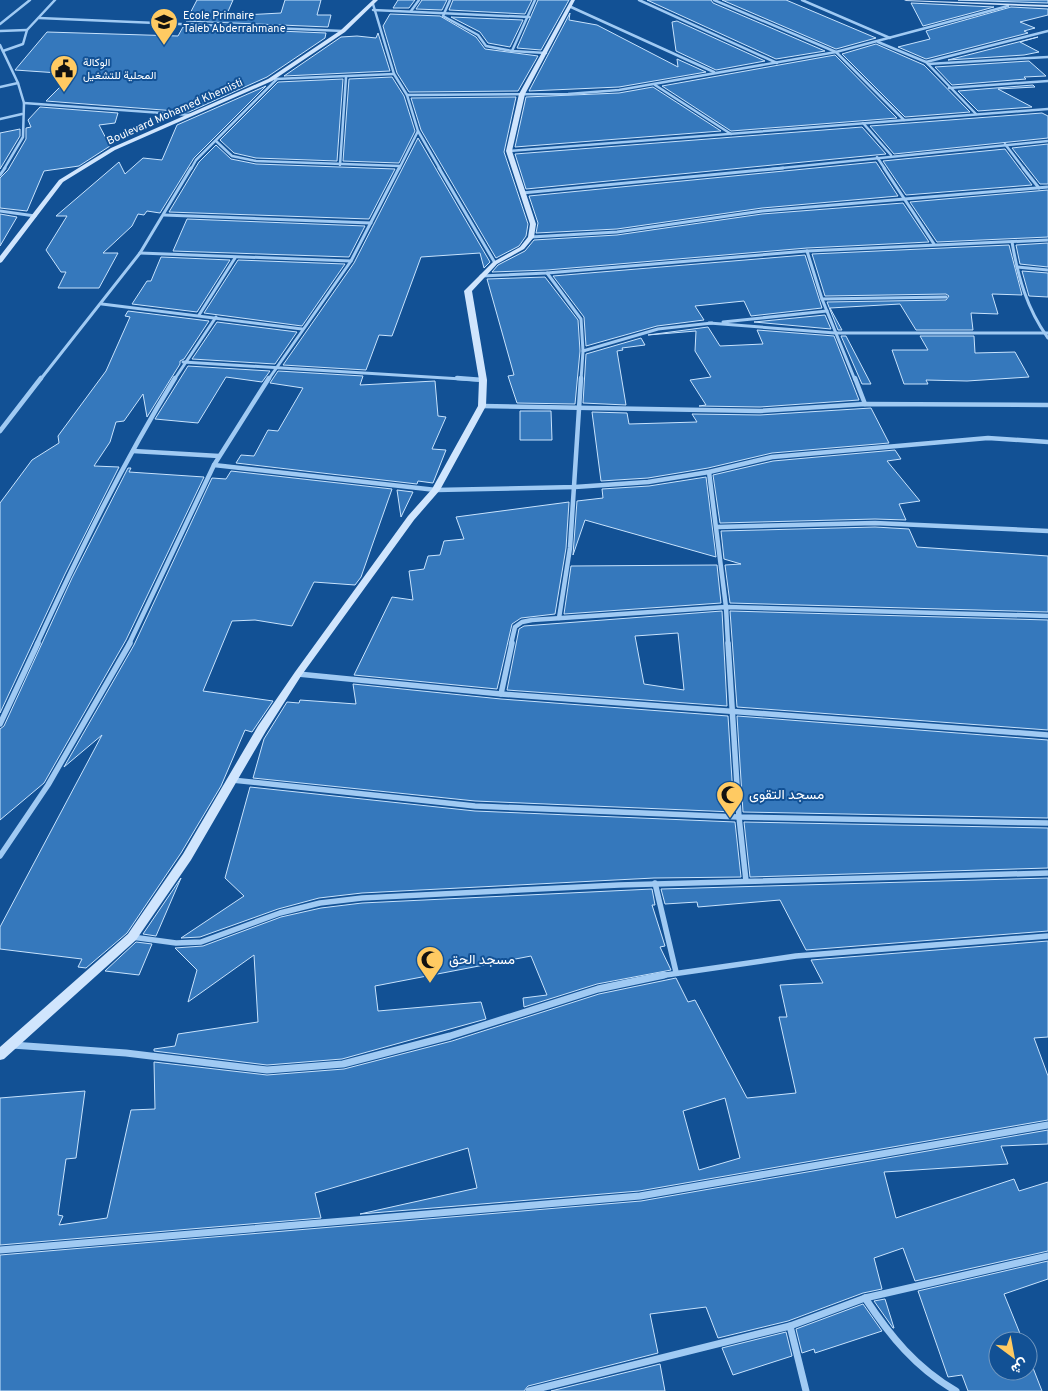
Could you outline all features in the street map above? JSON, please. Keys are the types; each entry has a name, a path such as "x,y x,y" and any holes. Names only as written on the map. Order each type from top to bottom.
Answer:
{"street":[{"path":"0,24 30,0"},
{"path":"3,51 23,44 28,30 56,0"},
{"path":"411,12 418,0"},
{"path":"443,13 450,0"},
{"path":"512,51 529,17 535,0"},
{"path":"639,0 779,64"},
{"path":"714,0 836,52 904,120"},
{"path":"802,0 890,38"},
{"path":"906,0 967,2 1008,6 1048,6"},
{"path":"0,1055 132,937 187,857 262,728 298,674 411,518 436,490 482,406 483,380 468,291 495,263 522,248 531,238 533,224 509,151 522,94 572,3 714,72"},
{"path":"495,263 418,131 406,95 394,74 374,5 411,12 529,17"},
{"name":"Boulevard Mohamed Khemisti","path":"1,258 62,181 113,149 270,80 343,31 374,5"},
{"path":"406,95 594,92 655,84 714,72 779,64 836,52 1008,6"},
{"path":"443,13 443,16 448,20 478,35 486,46 512,51 546,53"},
{"path":"39,18 343,31"},
{"path":"0,31 28,30"},
{"path":"927,63 1048,31"},
{"path":"878,42 927,63 976,114"},
{"path":"0,45 18,82 24,103 22,114 24,137 0,176"},
{"path":"927,63 1048,57"},
{"path":"270,80 277,78 394,74"},
{"path":"340,165 341,128 346,77"},
{"path":"0,431 62,350 102,304 140,253 196,160 277,78"},
{"path":"949,88 1048,81"},
{"path":"0,86 18,82"},
{"path":"655,84 731,134"},
{"path":"24,103 190,115"},
{"path":"509,151 1048,109"},
{"path":"0,119 22,114"},
{"path":"863,123 892,155"},
{"path":"0,856 48,785 130,643 219,456 302,328 338,282 351,261 418,131"},
{"path":"216,141 226,152 240,159 340,165 400,166"},
{"path":"522,193 654,182 877,156 1048,141"},
{"path":"1005,144 1039,188"},
{"path":"877,156 934,244"},
{"path":"531,238 618,232 762,211 1048,187"},
{"path":"0,211 35,216"},
{"path":"164,215 371,222"},
{"path":"481,276 547,273 807,251 1048,240"},
{"path":"1012,242 1016,268 1032,314 1048,338"},
{"path":"807,251 826,311 865,404"},
{"path":"140,253 351,261"},
{"path":"199,315 235,258"},
{"path":"1016,268 1048,270"},
{"path":"547,273 581,320 583,351 570,548 559,618"},
{"path":"822,299 946,297"},
{"path":"102,304 216,316 302,328"},
{"path":"583,351 658,329 826,311"},
{"path":"0,724 91,530 183,362 216,316"},
{"path":"709,323 836,333 1046,333"},
{"path":"183,362 483,380"},
{"path":"482,406 760,411 865,404 1048,406"},
{"path":"214,465 436,490 575,487 648,482 709,472 772,457 988,438 1048,442"},
{"path":"133,451 219,456"},
{"path":"709,472 726,607 739,817 746,881"},
{"path":"717,527 875,523 1048,531"},
{"path":"501,694 515,627 522,622 726,607 1048,616"},
{"path":"298,674 501,694 1048,735"},
{"path":"231,780 474,806 739,817 1048,823"},
{"path":"132,937 176,943 200,942 224,935 277,913 345,900 486,890 655,883 1048,873"},
{"path":"655,883 676,972"},
{"path":"10,1045 126,1053 267,1070 343,1064 450,1036 598,989 676,972 796,956 1048,936"},
{"path":"0,1250 640,1196 1048,1125"},
{"path":"529,1391 790,1326 865,1298 1048,1256"},
{"path":"865,1298 884,1326 909,1355 937,1381 956,1391"},
{"path":"790,1326 806,1391"}],"building":[{"path":"197,0 233,0 226,16 281,13 285,0 321,0 317,15 331,15 328,27 186,21"},
{"path":"398,0 415,0 409,8 393,8"},
{"path":"422,0 447,0 442,10 416,9"},
{"path":"453,0 532,0 525,14 449,10"},
{"path":"538,0 569,0 541,50 517,48"},
{"path":"647,0 711,0 713,3 825,51 776,59"},
{"path":"722,0 786,0 876,38 836,49"},
{"path":"958,0 1048,0 1048,3"},
{"path":"911,3 994,7 923,26"},
{"path":"1011,7 1048,9 1048,15 1020,22 1035,28 1024,31 1028,33 926,59 898,47 930,39 926,31"},
{"path":"570,13 569,20 597,25 678,67 677,59 706,72 619,87 529,91"},
{"path":"390,14 440,16 476,37 485,49 538,56 518,91 409,92 397,73 383,26"},
{"path":"451,17 523,20 510,47 488,43 480,32"},
{"path":"677,21 765,61 716,70 676,51 672,22"},
{"path":"183,27 326,33 325,38 267,77 189,112 46,101 73,74 15,70 47,32 178,36"},
{"path":"378,33 390,71 284,76 341,37 376,38"},
{"path":"1038,37 1020,42 1039,52 1024,55 948,60"},
{"path":"876,44 924,65 970,112 905,117 842,54"},
{"path":"835,55 897,118 731,131 662,86"},
{"path":"1029,61 1046,76 952,85 935,67"},
{"path":"392,77 404,96 415,131 399,163 343,161 349,79"},
{"path":"343,79 337,161 256,158 234,153 220,140 278,82"},
{"path":"1033,85 1035,87 998,89 1032,107 978,111 958,91"},
{"path":"266,86 194,158 160,213 147,211 144,215 138,214 132,226 103,253 118,253 99,288 58,288 66,272 61,272 46,250 67,216 56,216 119,162 125,174 143,158 162,160 177,125"},
{"path":"653,87 721,131 515,147 526,97 619,93"},
{"path":"516,97 504,152 528,224 526,236 519,246 496,258 421,130 411,98"},
{"path":"40,107 118,113 115,123 99,125 110,146 79,166 44,171 27,211 0,208 0,178 8,170 26,139 26,128 31,127 28,120"},
{"path":"1042,113 1048,116 1048,138 894,154 870,126"},
{"path":"862,127 886,154 526,189 515,154"},
{"path":"20,129 20,136 0,169 0,133"},
{"path":"418,138 490,262 484,268 480,253 421,257 392,336 379,335 366,370 283,365 354,263"},
{"path":"1048,144 1048,184 1040,184 1012,148"},
{"path":"216,145 231,159 256,164 395,169 369,219 169,212 199,162"},
{"path":"1005,149 1032,185 906,195 883,161"},
{"path":"876,162 898,196 762,208 617,229 536,233 538,223 529,196"},
{"path":"1048,190 1048,237 937,242 910,202"},
{"path":"903,203 929,242 807,248 547,270 492,272 498,265 525,251 534,240 617,235 762,214"},
{"path":"0,214 17,217 0,246"},
{"path":"187,219 365,226 349,257 173,251"},
{"path":"1048,243 1048,267 1020,264 1016,245"},
{"path":"1009,245 1022,295 992,294 998,314 971,313 973,330 916,330 900,304 830,308 842,330 838,330 827,302 946,300 949,296 946,294 825,296 812,254"},
{"path":"805,255 822,308 751,316 744,301 695,306 704,320 657,326 586,346 584,317 553,276"},
{"path":"161,257 230,260 197,312 132,304 147,281 151,281"},
{"path":"238,260 345,264 302,326 204,313"},
{"path":"1022,271 1048,273 1048,297 1029,296"},
{"path":"545,277 578,320 580,351 575,404 517,403 508,376 514,375 487,279"},
{"path":"128,311 209,321 184,359 180,361 180,364 147,417 143,394 124,421 116,422 110,442 94,466 119,467 65,574 0,713 0,503 32,460 59,443 58,436 106,371 130,317 125,316"},
{"path":"825,315 831,329 754,322"},
{"path":"217,322 297,332 275,364 192,359"},
{"path":"708,327 720,346 763,344 757,330 834,336 859,400 760,407 699,406 706,405 690,380 711,377 695,351 696,331 648,335"},
{"path":"841,336 846,336 871,384 862,384"},
{"path":"920,336 974,336 975,353 1015,352 1029,377 967,381 926,380 928,384 904,384 892,350 928,350"},
{"path":"641,338 645,345 622,348 623,350 617,351 626,405 583,403 586,354"},
{"path":"188,366 270,371 262,382 226,377 198,423 155,419"},
{"path":"278,371 363,376 360,385 435,381 438,416 446,417 432,449 446,450 433,483 418,481 417,484 236,463 241,455 254,456 268,430 278,431 303,388 270,383"},
{"path":"871,408 889,443 772,453 708,468 648,478 601,481 592,412 627,413 629,424 697,422 692,414 760,415"},
{"path":"520,411 551,411 552,440 520,440"},
{"path":"895,450 901,459 887,461 920,501 899,504 906,520 720,523 713,475 773,461"},
{"path":"128,468 131,468 129,472 204,477 126,640 44,783 0,820 0,729 4,726 72,578"},
{"path":"231,471 392,489 361,577 355,585 314,582 292,626 255,620 232,621 203,691 273,701 252,732 245,730 221,786 181,853 127,933 86,968 78,967 82,959 0,949 0,927 102,735 64,767 134,645 212,478 226,479"},
{"path":"706,477 716,557 585,520 573,555 577,501 603,498 602,489 649,486"},
{"path":"397,490 413,492 401,517"},
{"path":"569,502 566,548 555,614 521,618 512,624 497,689 354,675 392,597 413,600 409,571 424,569 428,556 440,555 444,541 464,539 456,517"},
{"path":"875,527 909,529 917,547 1048,556 1048,612 730,603 725,565 741,564 724,559 721,531"},
{"path":"717,565 721,603 564,614 571,566"},
{"path":"722,611 727,706 507,690 519,629 524,626","holes":["678,633 684,690 644,684 635,636"]},
{"path":"730,611 1048,620 1048,730 737,707"},
{"path":"353,684 501,699 728,716 734,812 475,801 253,778 264,739 287,702 299,703 300,700 356,704"},
{"path":"737,716 1048,740 1048,818 743,812"},
{"path":"250,787 475,811 735,822 741,877 654,878 362,893 319,898 278,909 200,937 181,938 244,896 225,878"},
{"path":"744,822 1048,828 1048,868 750,877"},
{"path":"181,878 156,936 143,934"},
{"path":"1048,878 1048,931 806,950 780,900 698,907 697,902 665,904 661,889"},
{"path":"652,889 655,905 652,905 665,946 660,947 671,970 597,984 524,1007 523,998 547,995 531,956 375,986 378,1011 481,1002 486,1019 342,1059 267,1065 154,1051 154,1049 175,1046 178,1034 258,1022 254,955 188,1002 197,970 175,948 203,946 281,917 321,908 362,903"},
{"path":"1048,941 1048,1037 1034,1038 1048,1076 1048,1120 639,1191 360,1214 477,1188 468,1148 315,1193 321,1218 0,1245 0,1098 85,1091 76,1158 66,1159 58,1215 63,1216 59,1225 107,1218 131,1110 155,1109 154,1062 267,1075 344,1069 452,1041 599,994 676,978 688,1002 695,1000 747,1098 796,1093 779,1017 787,1017 780,985 823,983 811,960","holes":["725,1098 740,1158 699,1170 683,1111"]},
{"path":"136,942 152,944 139,975 105,971"},
{"path":"1048,1130 1048,1144 1001,1146 1008,1164 884,1172 896,1218 1014,1179 1019,1191 1048,1182 1048,1251 915,1281 903,1248 874,1258 882,1289 863,1293 788,1321 718,1338 706,1307 650,1314 658,1353 528,1386 524,1391 0,1391 0,1255 641,1201"},
{"path":"1048,1261 1048,1279 1004,1294 1019,1331 988,1331 988,1381 1038,1381 1042,1391 968,1391 962,1375 948,1377 918,1291"},
{"path":"885,1299 894,1328 874,1301"},
{"path":"863,1304 882,1331 815,1353 814,1349 802,1353 796,1329"},
{"path":"786,1332 792,1356 733,1375 722,1348"},
{"path":"660,1364 665,1391 551,1391"}],"place":[{"name":"Ecole Primaire Taleb Abderrahmane","path":"164,46"},
{"name":"الوكالة المحلية للتشغيل","path":"64,93"},
{"name":"مسجد التقوى","path":"730,819"},
{"name":"مسجد الحق","path":"430,984"}]}
